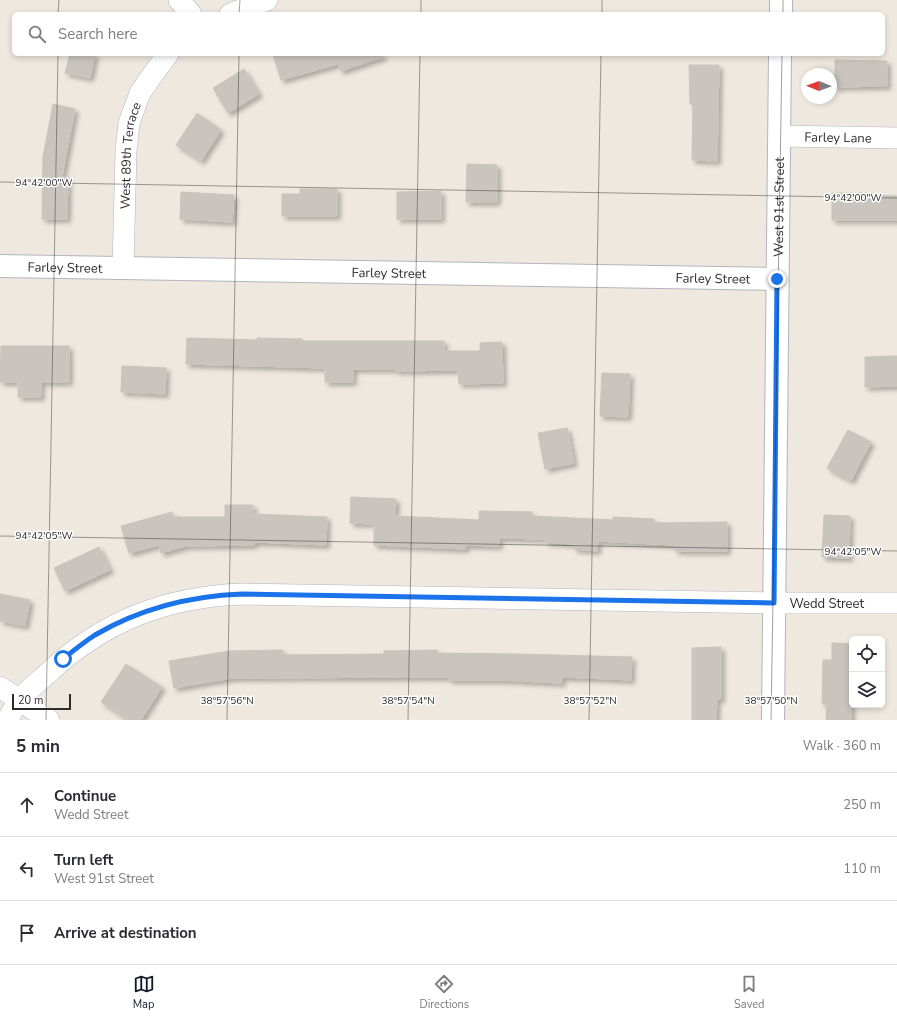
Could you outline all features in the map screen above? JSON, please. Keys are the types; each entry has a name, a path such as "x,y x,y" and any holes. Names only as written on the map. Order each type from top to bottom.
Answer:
{"street":[{"path":"179,0 188,12"},
{"path":"235,12 267,0"},
{"path":"781,0 781,12"},
{"name":"West 89th Terrace","path":"123,268 126,151 130,123 140,93 166,56"},
{"name":"West 91st Street","path":"773,720 780,56"},
{"name":"Farley Lane","path":"779,136 897,138"},
{"name":"Farley Street","path":"0,266 777,279"},
{"name":"Wedd Street","path":"20,700 63,659 95,636 134,616 171,603 218,595 401,596 774,603 897,603"},
{"path":"0,687 49,720"},
{"path":"7,720 20,700"}],"building":[{"path":"69,56 95,56 90,78 65,73"},
{"path":"274,56 383,56 341,71 338,64 281,80"},
{"path":"835,60 887,61 887,86 837,87 837,68 835,68"},
{"path":"689,65 719,65 717,161 692,160 693,104 690,104"},
{"path":"244,69 259,94 228,113 213,88"},
{"path":"53,104 75,109 62,177 68,177 67,219 42,219 43,157"},
{"path":"197,113 221,130 201,161 176,145"},
{"path":"467,164 497,165 497,202 466,202"},
{"path":"300,189 337,189 337,216 282,216 282,194 300,194"},
{"path":"441,191 441,219 397,219 397,192"},
{"path":"181,192 234,195 232,222 180,219"},
{"path":"832,193 873,193 873,195 897,196 897,220 832,220"},
{"path":"187,338 257,340 257,338 302,339 302,341 444,341 444,351 480,351 480,343 502,342 503,383 459,384 458,370 396,371 396,369 353,369 353,382 325,382 325,368 186,364"},
{"path":"1,346 69,346 69,382 41,382 41,397 18,397 18,382 0,382"},
{"path":"897,356 897,386 865,387 865,357"},
{"path":"122,366 166,368 165,394 121,392"},
{"path":"602,373 630,374 628,417 600,416"},
{"path":"567,428 574,463 545,469 538,433"},
{"path":"848,430 871,442 851,481 827,468"},
{"path":"351,497 396,499 395,516 479,520 479,511 532,512 532,516 613,520 613,517 654,519 654,523 727,522 727,551 675,551 675,545 598,541 597,551 574,549 574,544 545,542 546,539 499,538 499,546 466,545 465,549 374,545 374,524 350,523"},
{"path":"225,505 253,505 253,514 327,517 326,545 254,542 254,545 186,546 161,553 159,545 129,553 121,526 172,512 173,517 225,517"},
{"path":"824,515 850,516 849,558 822,557"},
{"path":"99,547 110,570 65,591 54,568"},
{"path":"0,594 30,600 25,626 0,621"},
{"path":"832,643 849,644 849,708 851,708 851,720 826,720 827,704 822,704 823,660 832,660"},
{"path":"721,647 721,699 717,699 716,720 692,720 692,648"},
{"path":"283,650 283,655 384,654 384,651 437,650 437,653 632,657 631,680 562,677 562,683 501,680 449,680 449,677 232,678 174,688 169,661 229,651"},
{"path":"126,664 162,687 141,720 129,720 101,702"}],"route":[{"path":"63,659 95,636 134,616 171,603 218,595 401,596 774,603 777,279"}]}
